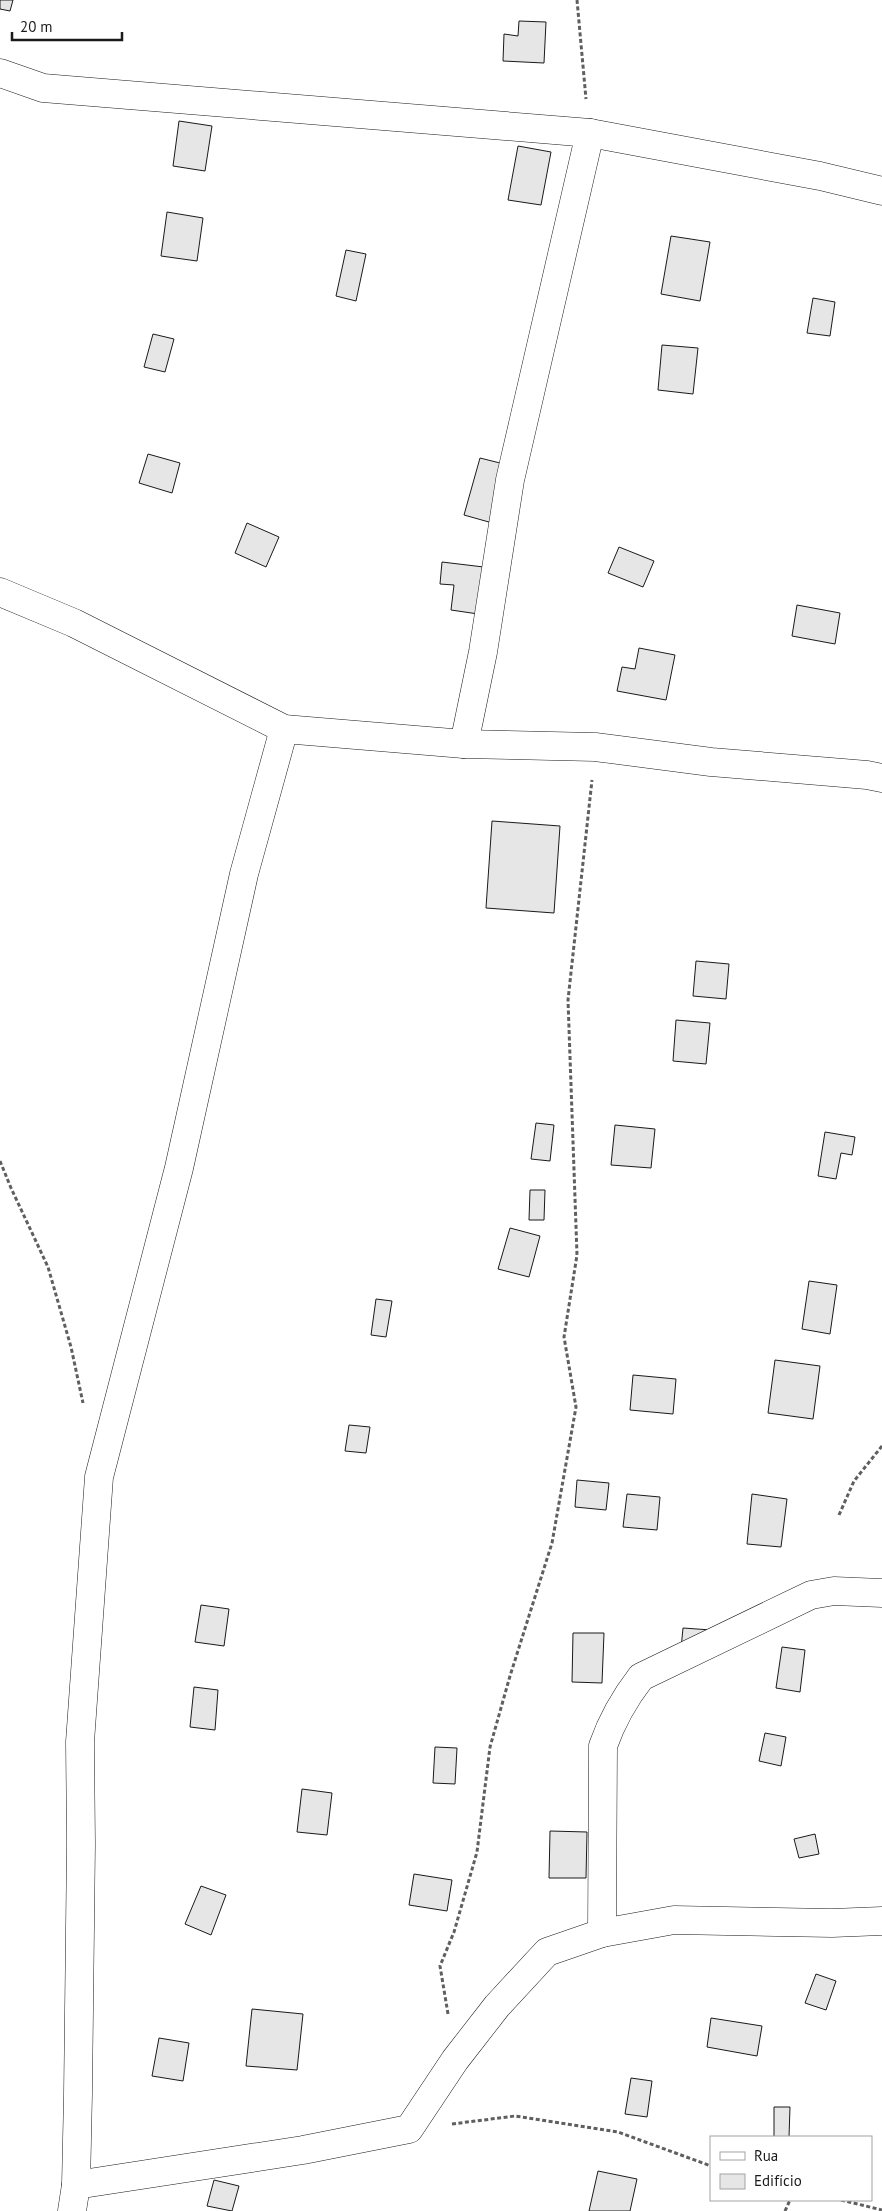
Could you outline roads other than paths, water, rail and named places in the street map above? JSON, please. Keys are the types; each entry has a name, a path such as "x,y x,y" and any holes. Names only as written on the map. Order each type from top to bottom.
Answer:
{"street":[{"path":"0,73 44,88 590,133 811,174 882,191"},
{"path":"464,744 483,652 510,480 590,133"},
{"path":"0,592 74,623 284,729 464,744 595,747 711,762 867,775 882,778"},
{"path":"72,2211 76,2185 81,1844 80,1742 99,1478 179,1168 244,874 284,729"},
{"path":"602,1933 603,1746 611,1724 626,1697 641,1677 811,1595 834,1592 882,1593"},
{"path":"76,2185 303,2150 409,2129 455,2060 496,2006 547,1952 602,1933 674,1920 832,1923 882,1921"}]}
